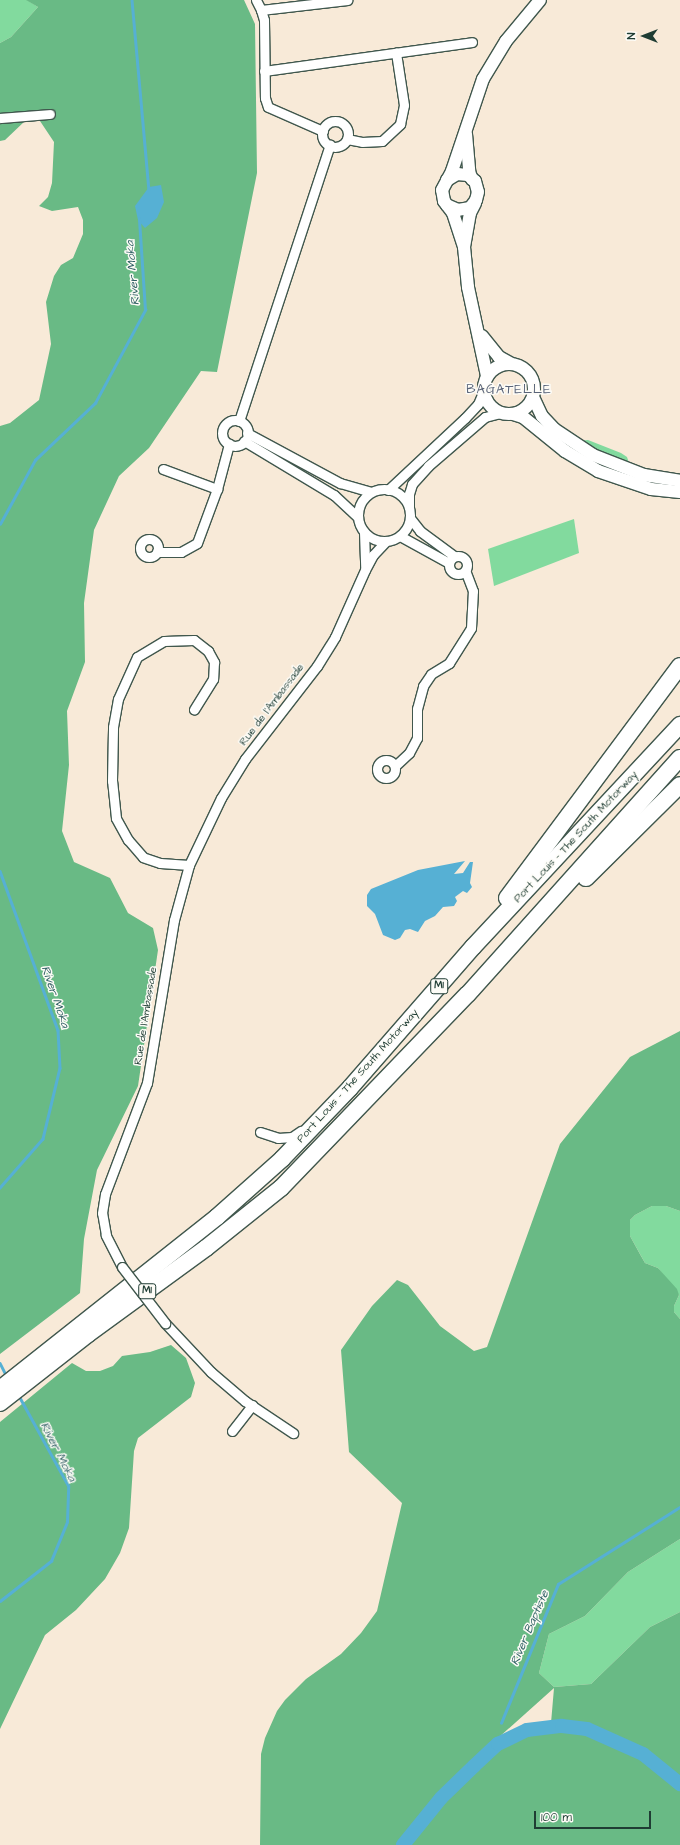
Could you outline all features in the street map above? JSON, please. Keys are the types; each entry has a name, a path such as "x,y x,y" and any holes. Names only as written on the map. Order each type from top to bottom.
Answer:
{"highway":[{"path":"473,947 680,666"},
{"name":"Port Louis – The South Motorway","path":"0,1403 188,1238 217,1217 282,1159 350,1088 473,947 680,725"},
{"name":"Port Louis – The South Motorway","path":"0,1389 85,1328 206,1248 281,1188 468,994 680,758"},
{"path":"468,994 680,785"},
{"path":"0,1377 85,1328"},
{"path":"0,1414 85,1328"}],"main road":[{"path":"540,0 506,41 483,79 442,195 453,213 464,247 468,287 487,376 484,390 489,404 500,413 524,417 565,451 598,471 644,487 680,492"},
{"path":"464,247 470,213 478,192 469,172 465,129"},
{"path":"447,180 462,174 472,179"},
{"path":"447,205 458,210 464,210 475,203"},
{"path":"477,328 492,350 510,363 523,367 532,377 533,397 542,416 554,429 593,455 644,475 680,481"},
{"path":"487,376 497,366 510,363"},
{"path":"513,414 525,409 533,397"}],"street":[{"path":"256,0 264,20 264,98 268,107 323,131"},
{"path":"261,10 347,0"},
{"path":"264,71 472,42"},
{"path":"347,139 362,142 382,141 400,124 404,105 396,53"},
{"path":"0,118 50,114"},
{"path":"331,122 339,122 346,127 347,139 342,145 330,145 324,139 323,131 331,122"},
{"path":"239,421 330,145"},
{"path":"388,490 465,418 478,404 484,390"},
{"path":"364,532 373,539 385,542 400,536 407,527 409,514 409,494 418,476 485,417 500,413"},
{"path":"230,421 239,421 245,425 246,437 237,445 229,444 223,438 224,426 230,421"},
{"path":"246,437 340,483 371,492 388,490 401,496 409,514 420,531 451,559"},
{"path":"246,437 334,495 358,517 364,532 365,570"},
{"path":"157,552 181,552 197,543 217,489 229,444"},
{"path":"163,469 217,489"},
{"path":"358,517 361,503 371,492"},
{"path":"395,766 409,753 417,738 418,709 422,686 431,674 449,663 471,628 473,591 465,570 465,559 451,559 400,536"},
{"name":"Rue de l'Ambassade","path":"293,1433 252,1405 211,1372 165,1323 122,1267 106,1235 102,1213 105,1194 147,1083 174,920 189,865 221,798 245,759 335,637 365,570 373,555 385,542"},
{"path":"451,559 450,569 454,573 460,574 465,570"},
{"path":"189,865 160,863 143,857 128,840 116,818 112,781 113,727 118,699 137,657 164,641 194,640 208,651 214,662 213,679 194,710"},
{"path":"260,1132 278,1138 292,1137 350,1088"},
{"path":"232,1431 252,1405"}],"green space":[{"path":"0,0 27,0 38,7 11,37 0,43"},
{"path":"26,0 244,0 255,24 257,173 217,372 201,371 149,448 119,476 94,530 84,603 85,662 67,711 69,765 62,831 74,862 110,878 128,913 153,928 158,950 138,1086 97,1170 84,1239 80,1293 0,1354 0,426 10,423 39,400 51,344 46,302 54,276 61,265 73,258 83,234 83,220 78,207 52,211 39,206 48,197 52,183 54,142 38,118 25,121 5,140 0,141 0,43 11,37 38,7"},
{"path":"588,440 621,453 627,457 629,463 626,464 576,441"},
{"path":"574,519 579,553 494,586 488,549"},
{"path":"680,1031 680,1211 666,1206 652,1206 635,1215 630,1220 630,1236 645,1263 658,1268 677,1289 679,1295 674,1306 674,1312 680,1319 680,1539 628,1572 585,1616 549,1634 539,1673 554,1687 591,1684 650,1627 680,1612 680,1845 260,1845 261,1754 265,1738 277,1711 285,1700 306,1679 341,1654 361,1633 377,1611 402,1503 349,1452 341,1350 372,1306 397,1280 408,1285 440,1326 474,1351 487,1347 560,1144 630,1057","holes":["554,1688 551,1723 529,1726 497,1739"]},
{"path":"652,1206 666,1206 680,1211 680,1319 674,1312 674,1306 679,1295 658,1268 645,1263 630,1236 630,1220 635,1215"},
{"path":"171,1345 186,1358 195,1383 191,1397 138,1438 134,1451 129,1528 120,1553 105,1579 76,1610 45,1635 0,1729 0,1422 72,1363 86,1371 100,1371 113,1366 122,1356 150,1352"},
{"path":"680,1539 680,1612 650,1627 591,1684 554,1687 539,1673 549,1634 585,1616 628,1572"}],"water":[{"path":"161,185 164,202 157,218 145,228 138,220 135,206 149,187"},
{"path":"465,861 454,874 463,873 470,862 473,862 470,883 472,887 467,893 463,891 455,897 457,901 454,906 443,907 435,916 425,921 418,932 410,929 405,930 400,938 395,940 383,935 375,914 367,906 367,895 371,889 418,870"}],"waterway":[{"name":"River Moka","path":"132,0 149,189"},
{"name":"River Moka","path":"0,524 35,460 95,403 145,310 139,219"},
{"name":"River Moka","path":"0,871 58,1030 60,1068 43,1139 0,1188"},
{"name":"River Moka","path":"0,1363 7,1377"},
{"name":"River Moka","path":"0,1601 51,1561 67,1522 68,1486 18,1395"},
{"name":"River Baptiste","path":"501,1723 558,1584 680,1507"},
{"path":"403,1845 441,1798 474,1766 498,1744 527,1730 562,1726 587,1729 643,1754 680,1784"}],"district":[{"name":"BAGATELLE","path":"509,389"}]}
